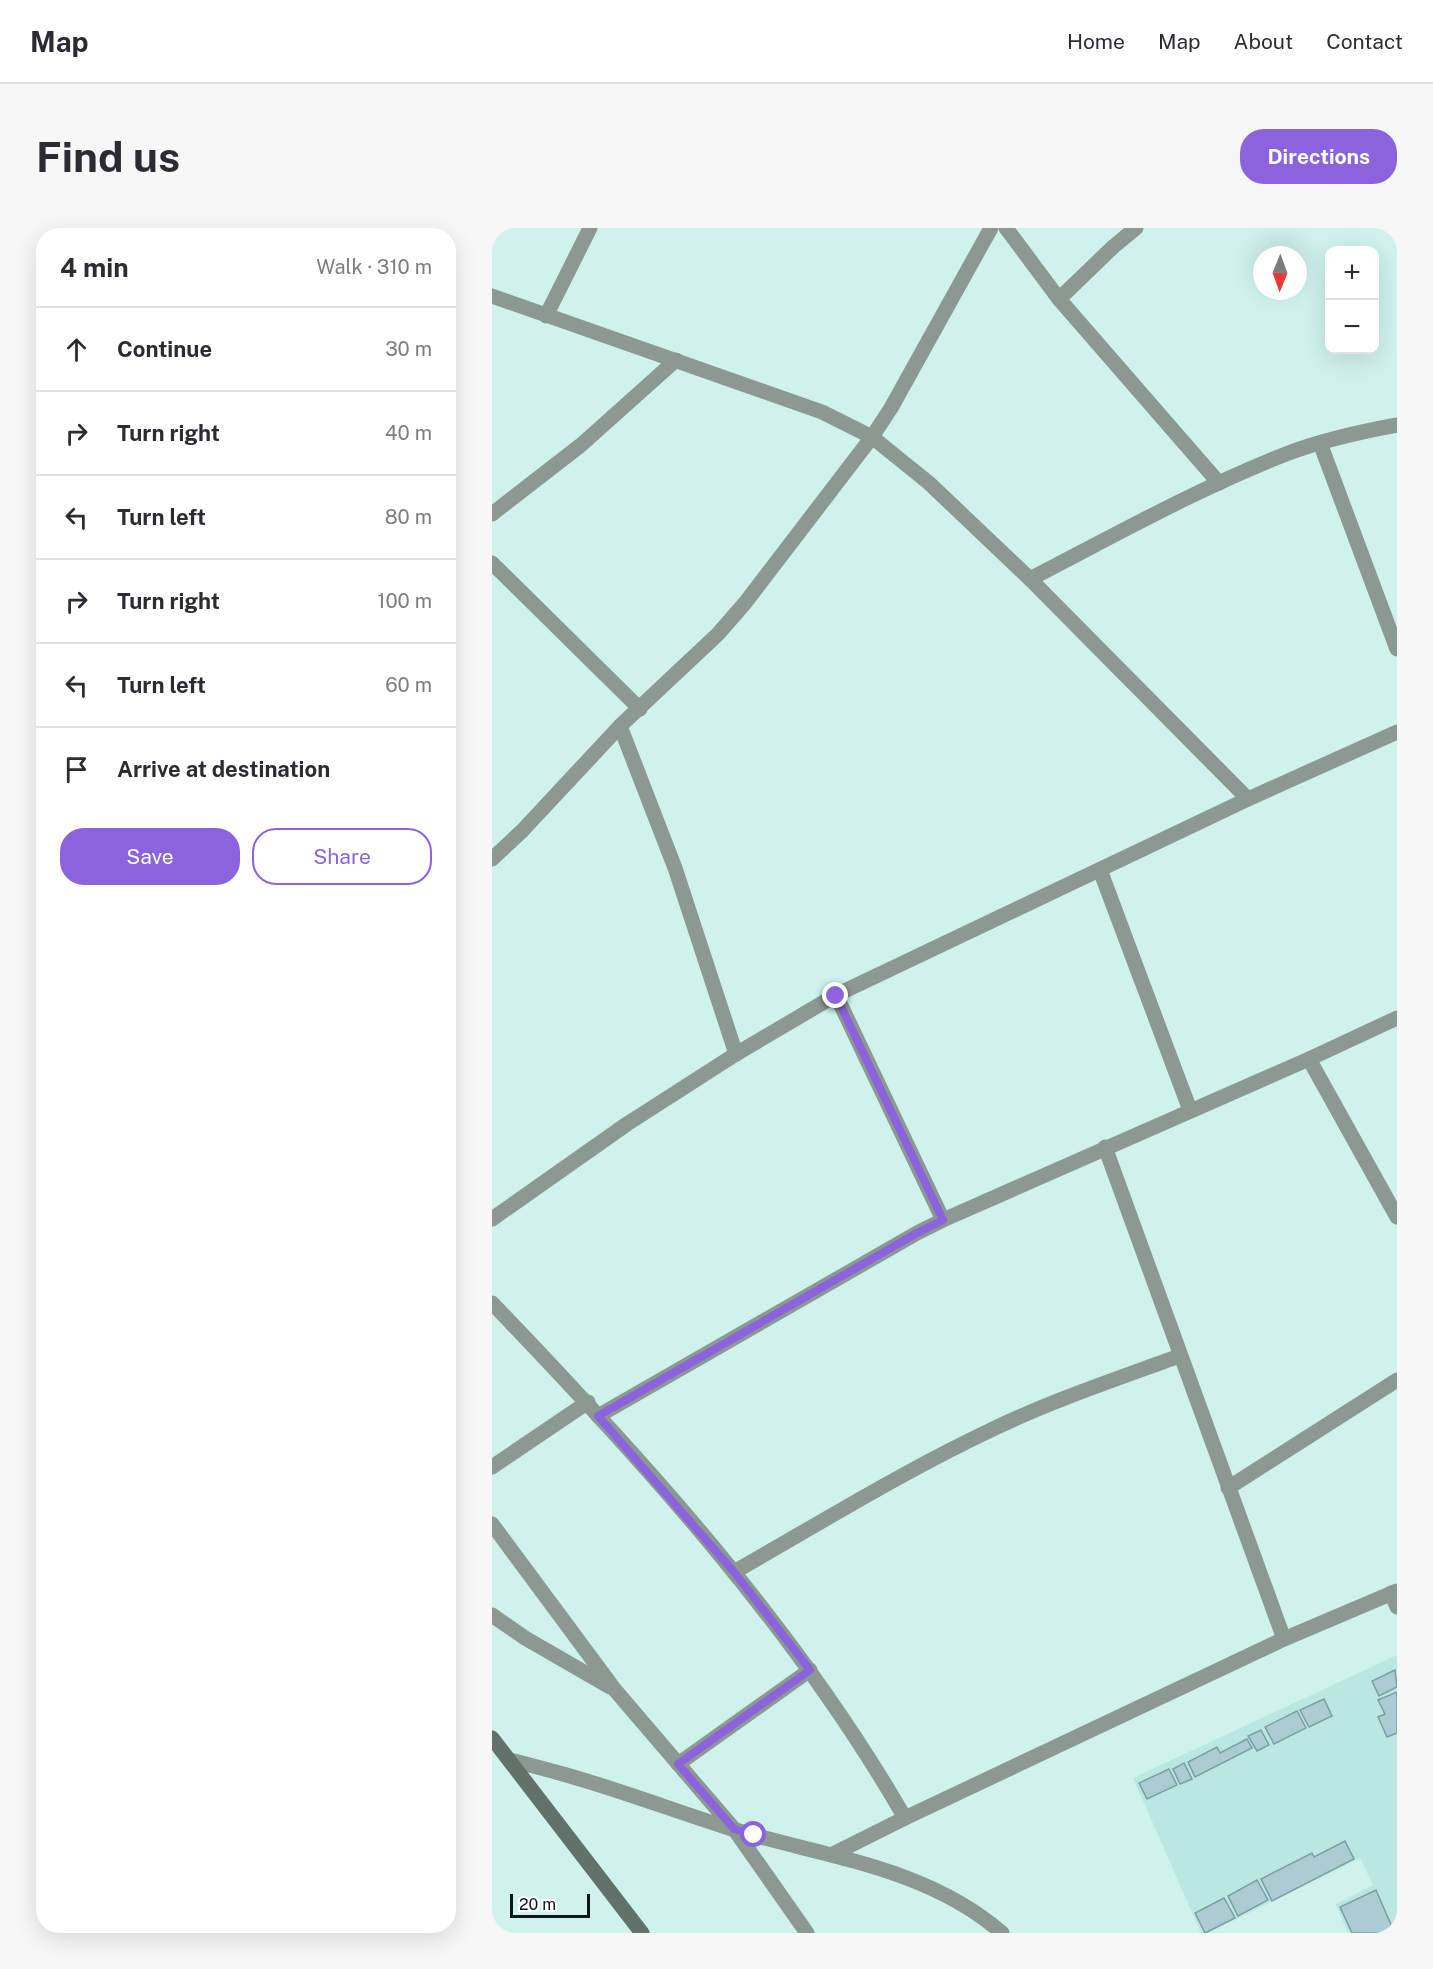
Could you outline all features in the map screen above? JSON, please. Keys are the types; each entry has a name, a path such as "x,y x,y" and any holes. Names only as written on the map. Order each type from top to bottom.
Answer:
{"street":[{"path":"546,316 590,228"},
{"path":"492,859 522,831 620,726 718,634 745,603 872,437 891,408 991,228"},
{"path":"1006,228 1059,299 1219,483"},
{"path":"1059,299 1136,228"},
{"path":"492,296 822,412 872,437 929,483 1030,579 1248,799"},
{"path":"492,514 581,445 676,360"},
{"path":"1030,579 1219,483 1286,454 1350,434 1397,425"},
{"path":"1320,443 1397,649"},
{"path":"492,563 640,709"},
{"path":"620,726 675,868 736,1054"},
{"path":"492,1219 627,1124 736,1054 836,996 1248,799 1397,732"},
{"path":"1100,870 1190,1110"},
{"path":"836,996 943,1220"},
{"path":"598,1416 943,1220 1397,1018"},
{"path":"1309,1059 1397,1217"},
{"path":"1105,1147 1179,1356 1284,1639"},
{"path":"492,1303 588,1402 734,1572 847,1722 905,1818"},
{"path":"734,1572 942,1454 992,1429 1035,1410 1179,1356"},
{"path":"1228,1488 1397,1380"},
{"path":"492,1467 588,1402"},
{"path":"492,1524 615,1690 734,1829 807,1933"},
{"path":"833,1854 1284,1639 1395,1597"},
{"path":"492,1615 525,1638 615,1690"},
{"path":"678,1764 810,1670"},
{"path":"492,1738 642,1933"},
{"path":"510,1760 580,1778 734,1829 833,1854 906,1877 934,1888 968,1907 1002,1933"}],"shaded area":[{"path":"1397,1655 1397,1933 1348,1933 1336,1904 1373,1885 1360,1858 1208,1933 1201,1933 1133,1778"}],"building":[{"path":"1395,1670 1397,1687 1379,1696 1372,1681"},
{"path":"1397,1692 1397,1733 1387,1737 1378,1717 1385,1714 1378,1700"},
{"path":"1324,1699 1332,1716 1309,1727 1300,1710"},
{"path":"1297,1711 1306,1728 1274,1744 1265,1727"},
{"path":"1261,1730 1269,1745 1257,1751 1248,1736"},
{"path":"1247,1739 1252,1748 1195,1777 1188,1762 1217,1747 1220,1753"},
{"path":"1184,1763 1192,1779 1180,1784 1173,1769"},
{"path":"1169,1769 1177,1785 1147,1799 1139,1783"},
{"path":"1345,1841 1354,1859 1272,1901 1261,1879 1312,1853 1314,1857"},
{"path":"1257,1880 1268,1900 1238,1916 1228,1896"},
{"path":"1376,1890 1392,1927 1388,1929 1389,1933 1352,1933 1340,1907"},
{"path":"1224,1898 1235,1918 1205,1933 1195,1913"}],"railway":[{"path":"492,1923 500,1933"}],"route":[{"path":"754,1835 734,1829 678,1764 810,1670 734,1572 598,1416 943,1220 836,996"}]}
